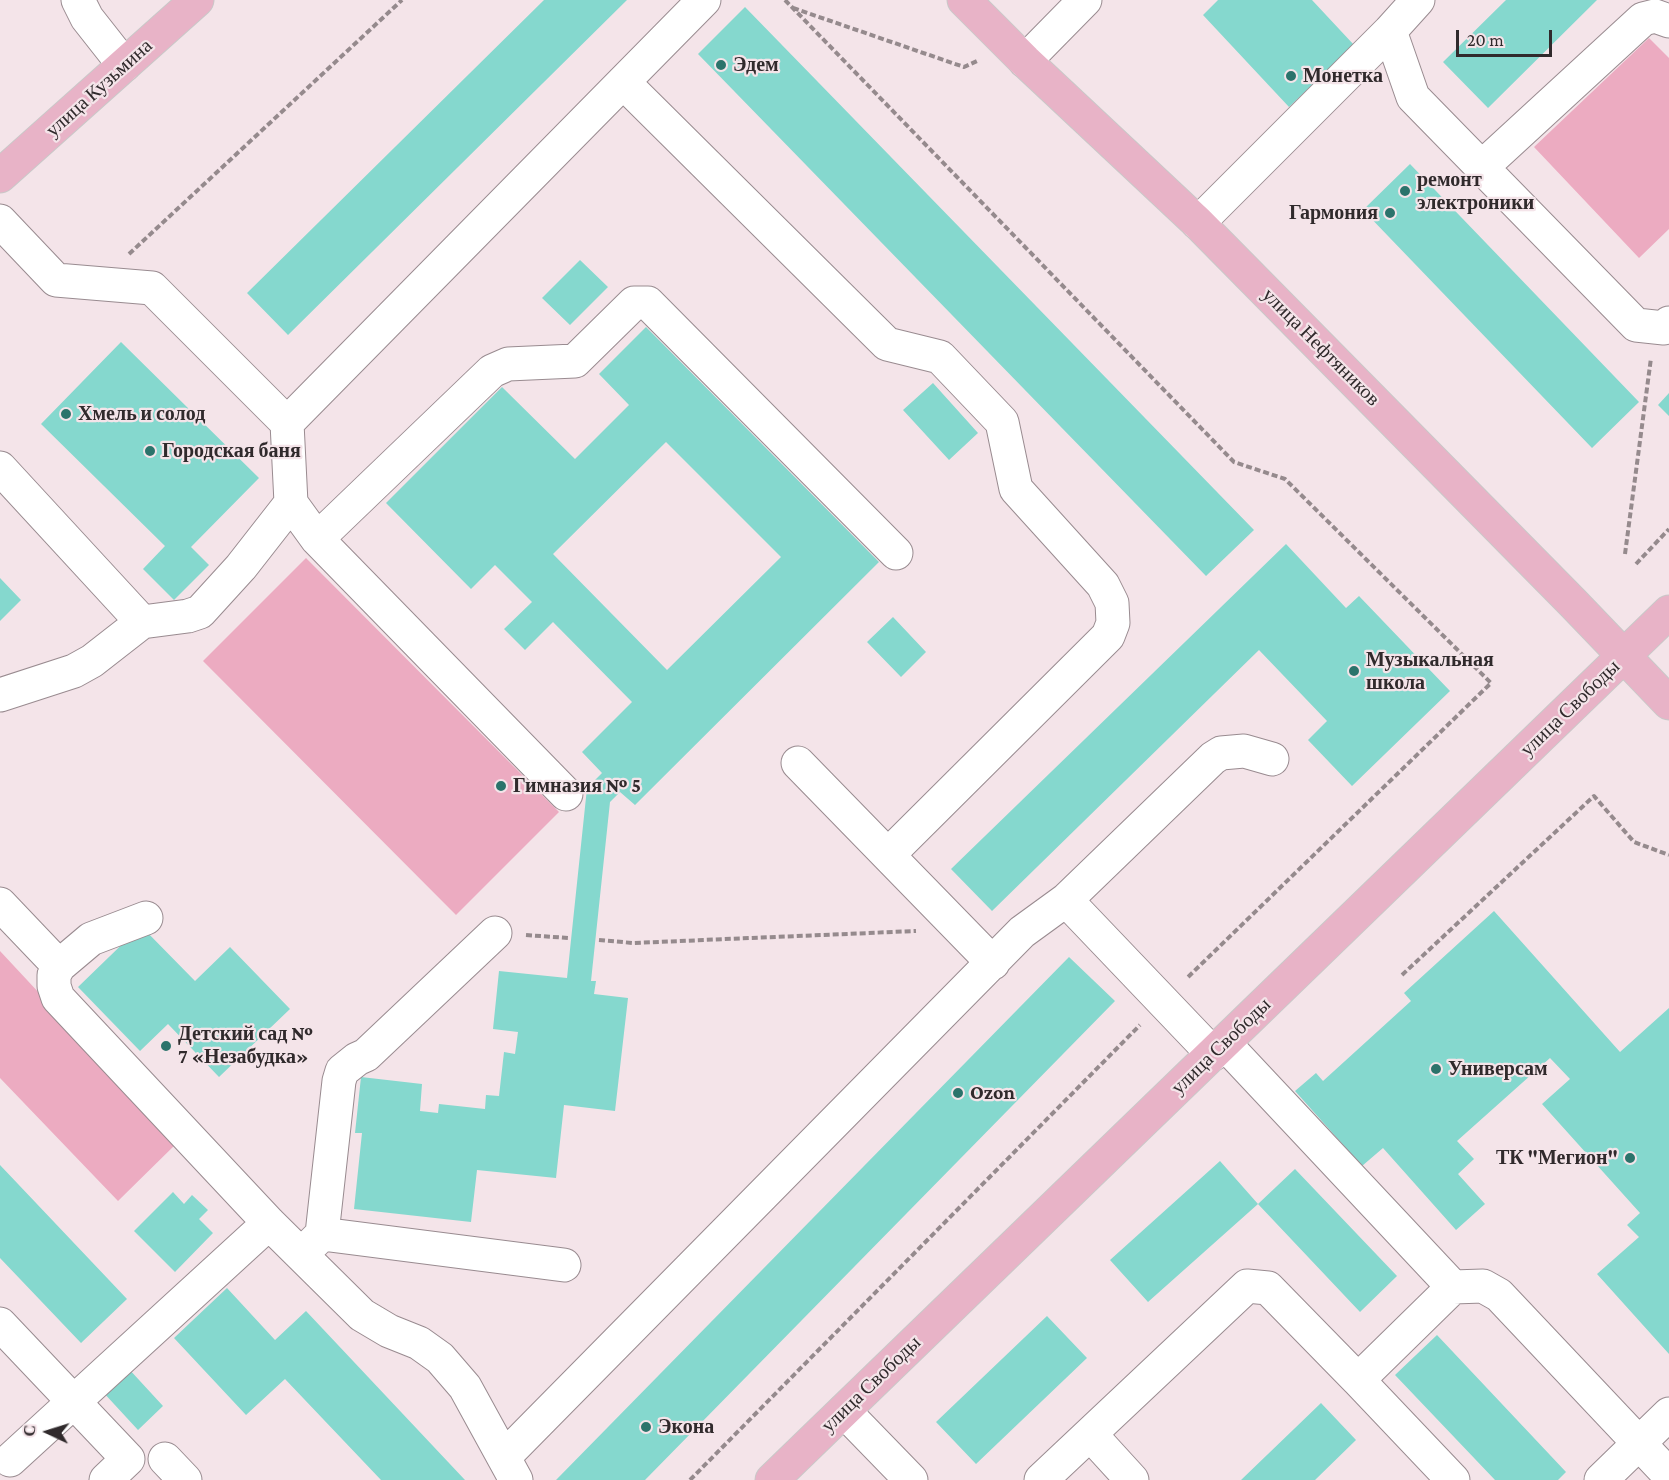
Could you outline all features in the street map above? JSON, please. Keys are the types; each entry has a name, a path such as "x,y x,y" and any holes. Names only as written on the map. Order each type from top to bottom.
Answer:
{"main road":[{"name":"улица Кузьмина","path":"0,176 197,0"},
{"name":"улица Нефтяников","path":"964,0 1025,61 1198,223 1669,703"},
{"name":"улица Свободы","path":"772,1480 1669,612"}],"lane":[{"path":"78,0 87,18 124,65"},
{"path":"287,423 704,0"},
{"path":"1025,61 1085,0"},
{"path":"1198,223 1390,31 1418,0"},
{"path":"1481,168 1643,19 1655,16 1669,21"},
{"path":"1390,31 1413,97 1636,325 1662,325"},
{"path":"623,82 887,344 940,357 1002,422 1016,489 1103,585 1112,603 1113,623 1108,636 888,855"},
{"path":"0,221 56,280 152,288 287,423 291,503 317,539 566,794"},
{"path":"317,539 492,371 508,364 575,361 634,303 648,303 896,553"},
{"path":"0,468 142,622"},
{"path":"0,695 74,671 92,661 142,622 188,616 200,612 241,567 291,503"},
{"path":"495,933 366,1055 342,1071 312,1244 362,1315 389,1331 419,1343 440,1358 465,1387 510,1469 1022,932 1066,900 1213,758 1232,751 1244,751 1272,759"},
{"path":"798,763 993,963"},
{"path":"1066,900 1163,1001 1219,1048 1453,1287"},
{"path":"0,904 59,966"},
{"path":"146,918 91,939 59,966 54,975 54,986 58,998 268,1223 312,1244 564,1265"},
{"path":"13,1463 74,1401 268,1223"},
{"path":"1041,1480 1247,1286 1268,1288 1453,1480"},
{"path":"1358,1380 1453,1287 1483,1286 1499,1295 1669,1475"},
{"path":"0,1324 128,1459 106,1480"},
{"path":"844,1411 911,1480"},
{"path":"1601,1480 1669,1414"},
{"path":"1090,1434 1132,1480"}],"path":[{"path":"98,283 402,0"},
{"path":"690,1480 1163,1001 1491,682 1285,479 1234,462 785,0"},
{"path":"792,8 964,67 977,61"},
{"path":"1625,554 1662,325"},
{"path":"1636,564 1669,529"},
{"path":"1402,975 1594,796 1634,842 1669,855"},
{"path":"599,940 633,943 960,928"},
{"path":"495,933 568,938"}],"shaded area":[{"path":"1649,38 1669,58 1669,229 1639,258 1534,147"},
{"path":"306,558 559,812 456,915 203,661"},
{"path":"0,951 178,1142 118,1201 0,1078"}],"building":[{"path":"544,0 627,0 288,335 247,293"},
{"name":"Монетка","path":"1218,0 1312,0 1354,45 1289,107 1203,15"},
{"path":"1506,0 1597,0 1488,108 1443,62"},
{"path":"745,7 1254,530 1206,576 698,54"},
{"path":"1410,164 1639,402 1592,448 1363,210"},
{"path":"580,260 608,287 570,325 542,298"},
{"path":"646,327 879,562 635,805 620,792 610,802 591,981 596,981 594,994 628,998 615,1111 564,1105 556,1178 477,1170 471,1222 354,1209 362,1133 355,1133 361,1077 422,1084 420,1111 438,1113 439,1104 485,1109 486,1095 499,1096 504,1052 515,1054 518,1032 493,1029 499,971 567,978 587,788 602,773 582,752 632,702 553,622 525,650 504,629 532,602 495,565 471,589 386,503 502,387 575,459 629,405 599,374","holes":["666,442 781,557 667,670 553,554"]},
{"name":"Городская баня","path":"121,342 259,478 191,547 209,565 174,600 143,569 165,546 41,424"},
{"path":"933,383 978,433 949,460 903,410"},
{"path":"1669,393 1669,416 1658,405"},
{"path":"1286,544 1346,608 1359,596 1450,691 1352,786 1308,740 1327,721 1259,650 992,911 951,869"},
{"path":"0,578 21,600 0,621"},
{"path":"893,617 926,652 901,677 867,642"},
{"path":"1494,911 1620,1052 1669,1008 1669,1354 1597,1274 1639,1237 1627,1225 1640,1213 1542,1104 1570,1079 1550,1058 1457,1141 1474,1159 1458,1174 1485,1204 1456,1230 1383,1148 1362,1166 1295,1091 1316,1073 1323,1081 1411,1001 1404,993"},
{"path":"141,926 195,981 230,947 290,1009 219,1077 168,1024 140,1051 78,987"},
{"path":"1069,957 1115,1001 645,1480 556,1480"},
{"path":"1220,1161 1258,1204 1148,1302 1110,1260"},
{"path":"0,1165 127,1299 81,1343 0,1258"},
{"path":"1295,1169 1397,1276 1360,1312 1258,1204"},
{"path":"173,1192 184,1204 192,1195 208,1210 199,1219 213,1233 175,1272 134,1231"},
{"path":"227,1288 275,1340 306,1311 465,1480 381,1480 285,1379 246,1415 174,1338"},
{"path":"1047,1316 1087,1358 976,1464 936,1422"},
{"path":"1437,1335 1566,1472 1558,1480 1495,1480 1395,1375"},
{"path":"128,1368 163,1406 138,1430 102,1391"},
{"path":"1321,1403 1356,1440 1315,1480 1241,1480"}],"place":[{"name":"Эдем","path":"721,65"},
{"name":"Монетка","path":"1291,76"},
{"name":"ремонт электроники","path":"1405,191"},
{"name":"Гармония","path":"1390,213"},
{"name":"Хмель и солод","path":"66,414"},
{"name":"Городская баня","path":"150,451"},
{"name":"Музыкальная школа","path":"1354,671"},
{"name":"Гимназия № 5","path":"501,786"},
{"name":"Детский сад № 7 «Незабудка»","path":"166,1046"},
{"name":"Универсам","path":"1436,1069"},
{"name":"Ozon","path":"958,1093"},
{"name":"ТК \"Мегион\"","path":"1630,1158"},
{"name":"Экона","path":"646,1427"}]}
